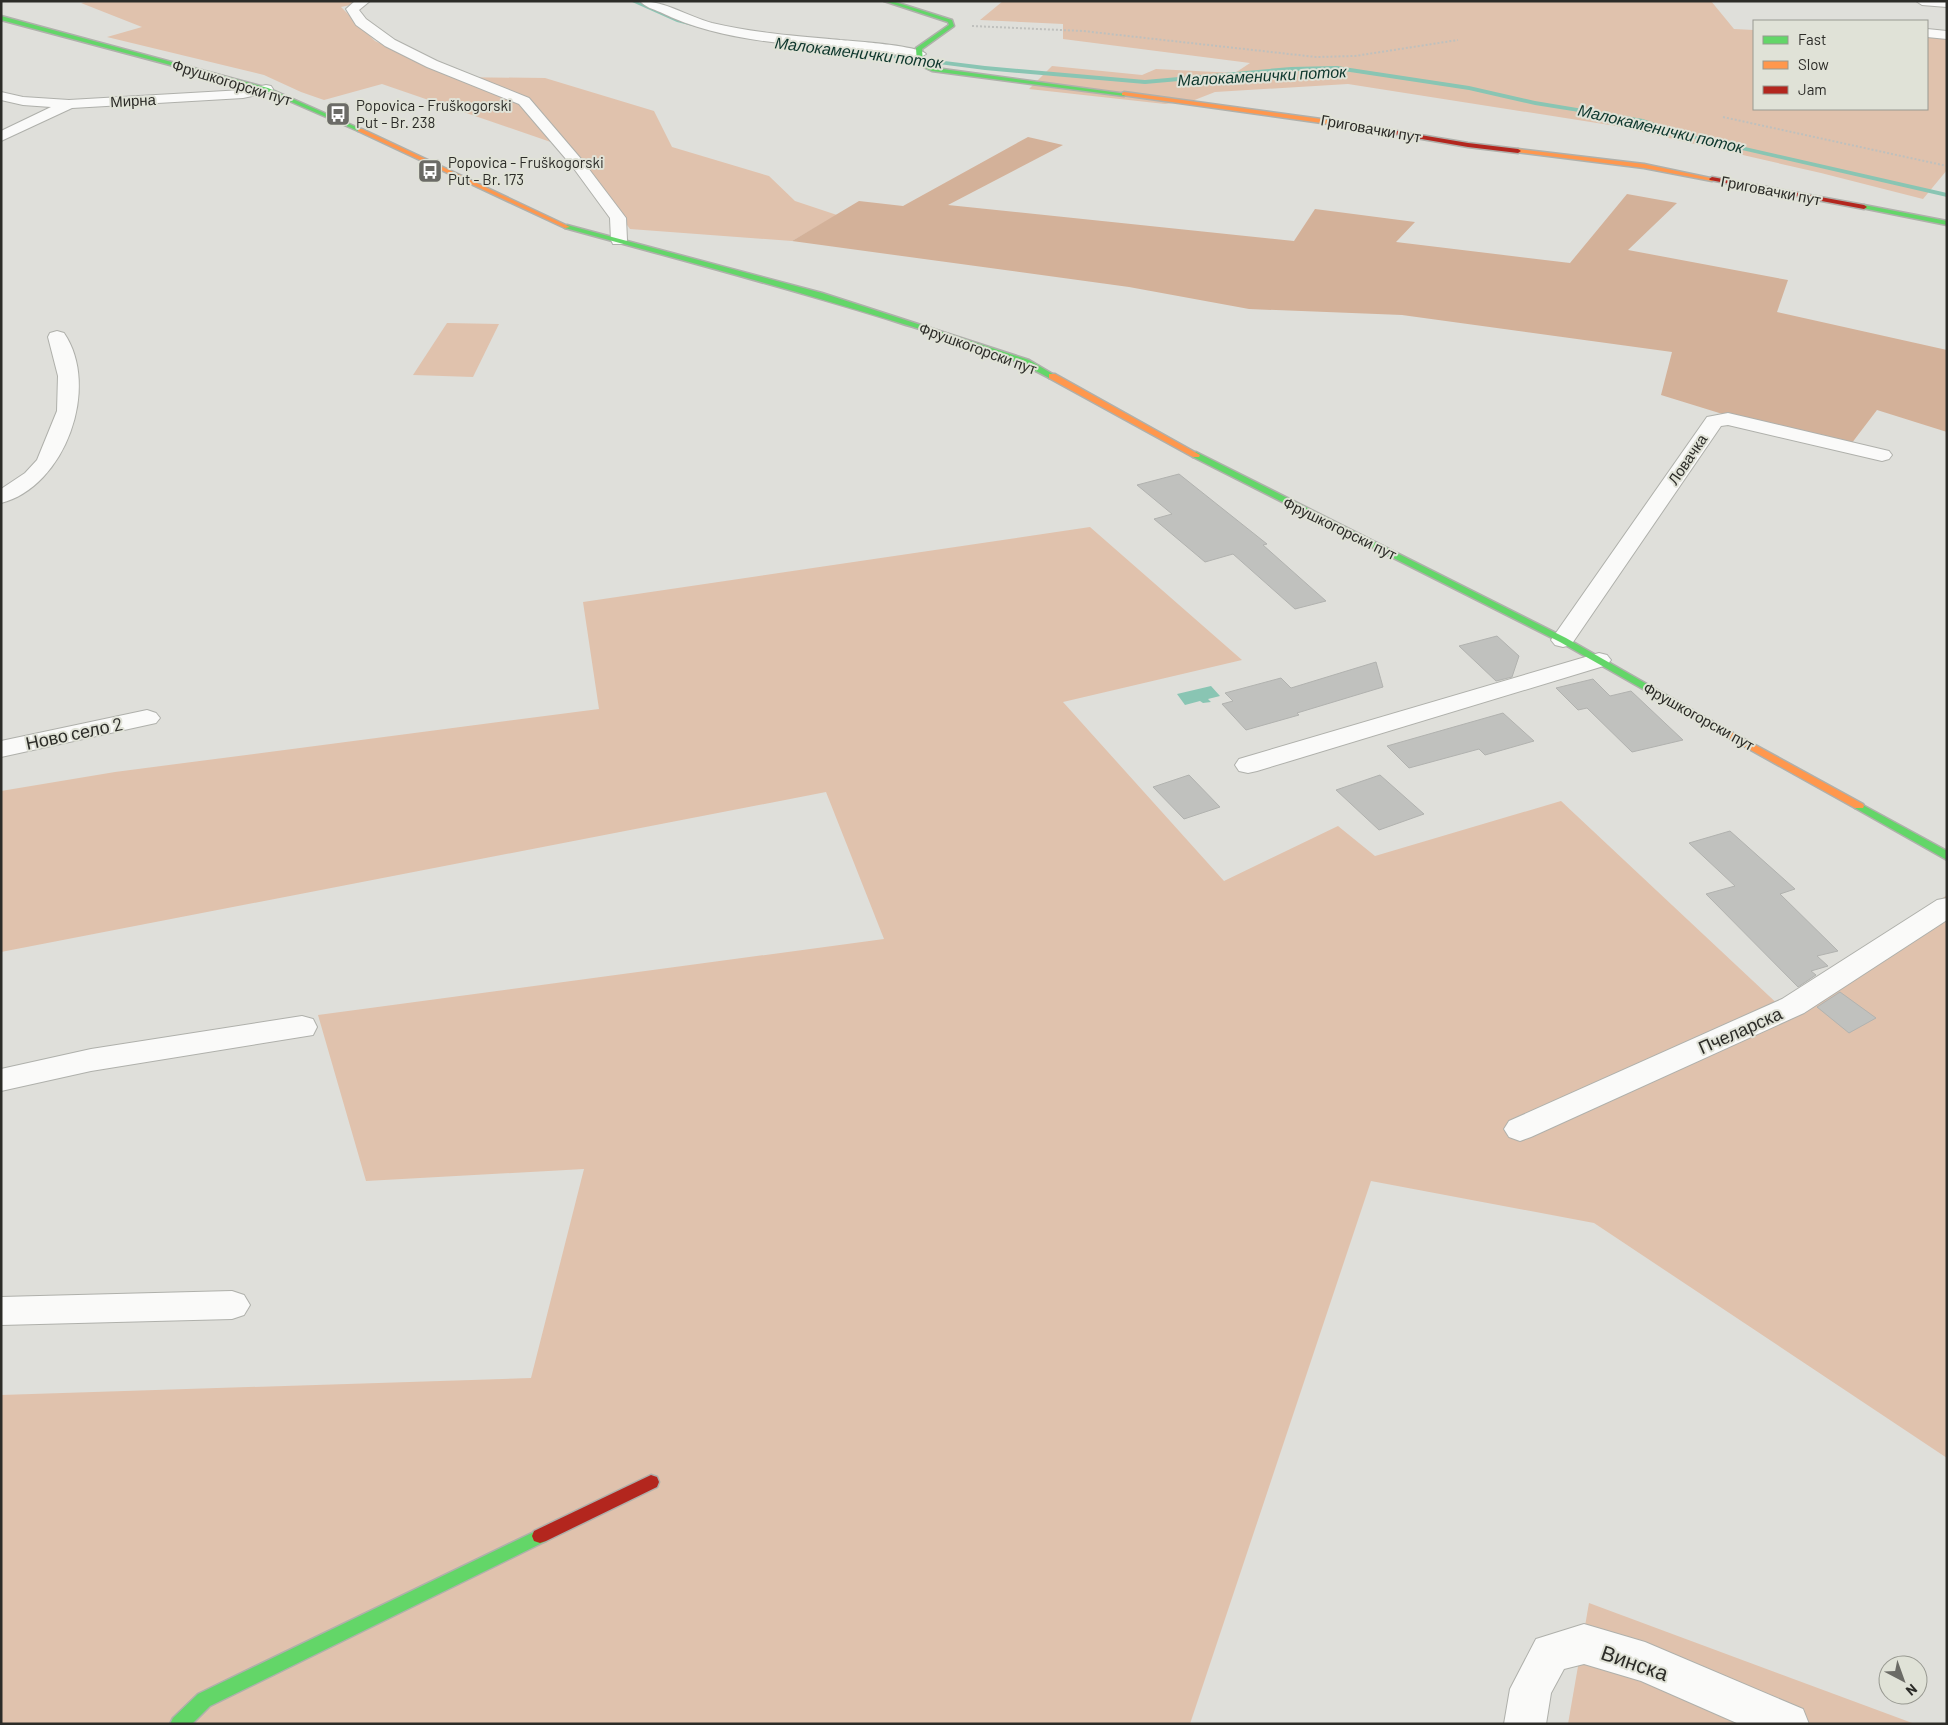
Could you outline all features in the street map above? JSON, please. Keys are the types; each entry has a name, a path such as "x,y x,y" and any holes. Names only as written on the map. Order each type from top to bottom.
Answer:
{"street":[{"path":"646,1 690,20 734,30 920,59 919,48 952,25 950,20 929,12 886,1"},
{"path":"1922,1 1947,3"},
{"path":"358,5 361,22 390,43 432,64 524,101 577,163 618,218 619,240"},
{"name":"Фрушкогорски пут","path":"1,18 266,89 541,217 569,228 828,298 1026,362 1221,469 1563,640 1947,856"},
{"path":"1928,33 1947,35"},
{"name":"Григовачки пут","path":"920,59 934,70 1300,116 1468,145 1644,166 1947,223"},
{"name":"Мирна","path":"1,96 23,101 68,104 243,94 266,89"},
{"path":"1,137 68,104"},
{"path":"1,497 22,488 42,468 56,442 69,403 64,356 57,337"},
{"name":"Ловачка","path":"1563,640 1714,421 1728,419 1882,455"},
{"path":"1248,765 1599,660"},
{"name":"Ново село 2","path":"1,749 147,718"},
{"name":"Пчеларска","path":"1520,1128 1793,1006 1947,907"},
{"path":"1,1080 92,1060 302,1027"},
{"path":"1,1311 232,1305"},
{"path":"179,1724 204,1700 651,1482"},
{"name":"Винска","path":"1525,1724 1530,1689 1551,1653 1584,1644 1645,1662 1788,1724"}],"path":[{"path":"952,25 1083,31 1316,58 1355,56 1434,42 1458,40"},
{"path":"1723,116 1947,166"}],"shaded area":[{"path":"90,1 370,1 341,7 375,41 450,77 545,78 654,111 672,147 769,176 795,201 837,215 792,241 630,229 571,149 382,84 324,100 264,75 107,37 142,27 81,3"},
{"path":"1003,1 1711,1 1734,29 1753,30 1753,110 1928,110 1928,36 1947,38 1947,170 1923,199 1821,173 1616,126 1348,84 1215,92 1192,101 1165,104 1029,89 1052,66 1142,75 1156,69 1235,73 1250,63 1063,39 1063,24 980,20"},
{"path":"1028,137 1063,145 948,205 1294,241 1315,209 1415,222 1396,242 1570,263 1627,194 1677,203 1628,250 1788,280 1777,312 1947,350 1947,432 1877,410 1845,452 1661,395 1672,352 1402,315 1249,309 1129,287 792,241 859,201 903,206"},
{"path":"447,323 499,324 473,377 413,375"},
{"path":"1090,527 1242,660 1063,702 1224,881 1338,826 1375,856 1561,801 1782,1008 1947,895 1947,1458 1594,1223 1371,1181 1190,1724 1,1724 1,1395 531,1378 584,1169 366,1181 318,1015 884,939 826,792 1,952 1,791 115,772 599,709 583,602"},
{"path":"1211,686 1220,696 1208,699 1211,702 1203,703 1200,701 1185,705 1177,694"},
{"path":"1589,1603 1915,1724 1568,1724"}],"building":[{"path":"1179,474 1267,544 1263,545 1326,601 1295,609 1233,554 1205,562 1154,519 1172,514 1137,485"},
{"path":"1497,636 1519,656 1512,677 1496,681 1459,646"},
{"path":"1376,662 1383,687 1297,713 1299,715 1246,730 1222,704 1233,701 1225,693 1281,678 1291,688"},
{"path":"1593,679 1610,696 1631,691 1683,740 1632,752 1587,708 1578,710 1556,688"},
{"path":"1503,713 1534,741 1485,755 1479,749 1409,768 1387,746"},
{"path":"1189,775 1220,807 1184,819 1153,787"},
{"path":"1380,775 1424,814 1379,830 1336,790"},
{"path":"1730,831 1795,889 1780,894 1838,951 1817,956 1828,966 1811,971 1816,975 1798,987 1706,894 1735,886 1689,843"},
{"path":"1840,992 1876,1018 1849,1033 1817,1007"}],"waterway":[{"name":"Малокаменички поток","path":"632,1 679,20 728,34"},
{"name":"Малокаменички поток","path":"757,39 985,68 1145,82 1291,69 1337,68 1469,88 1535,103 1643,121 1677,133 1947,195"}],"traffic: fast":[{"path":"886,1 950,21 952,25 919,48 920,64 934,70 1124,94"},
{"path":"1,18 266,89 360,130"},
{"path":"1864,207 1947,223"},
{"path":"567,227 819,295 989,349 1026,362 1052,376"},
{"path":"1196,455 1563,640 1726,732"},
{"path":"1859,806 1947,856"},
{"path":"179,1724 204,1700 540,1536"}],"traffic: slow":[{"path":"1124,94 1343,124"},
{"path":"360,130 567,227"},
{"path":"1518,151 1644,166 1712,179"},
{"path":"1052,376 1196,455"},
{"path":"1726,732 1859,806"}],"traffic: jam":[{"path":"1343,124 1468,145 1518,151"},
{"path":"1712,179 1864,207"},
{"path":"540,1536 651,1482"}],"place":[{"name":"Popovica - Fruškogorski Put - Br. 238","path":"338,114"},
{"name":"Popovica - Fruškogorski Put - Br. 173","path":"430,171"}]}
